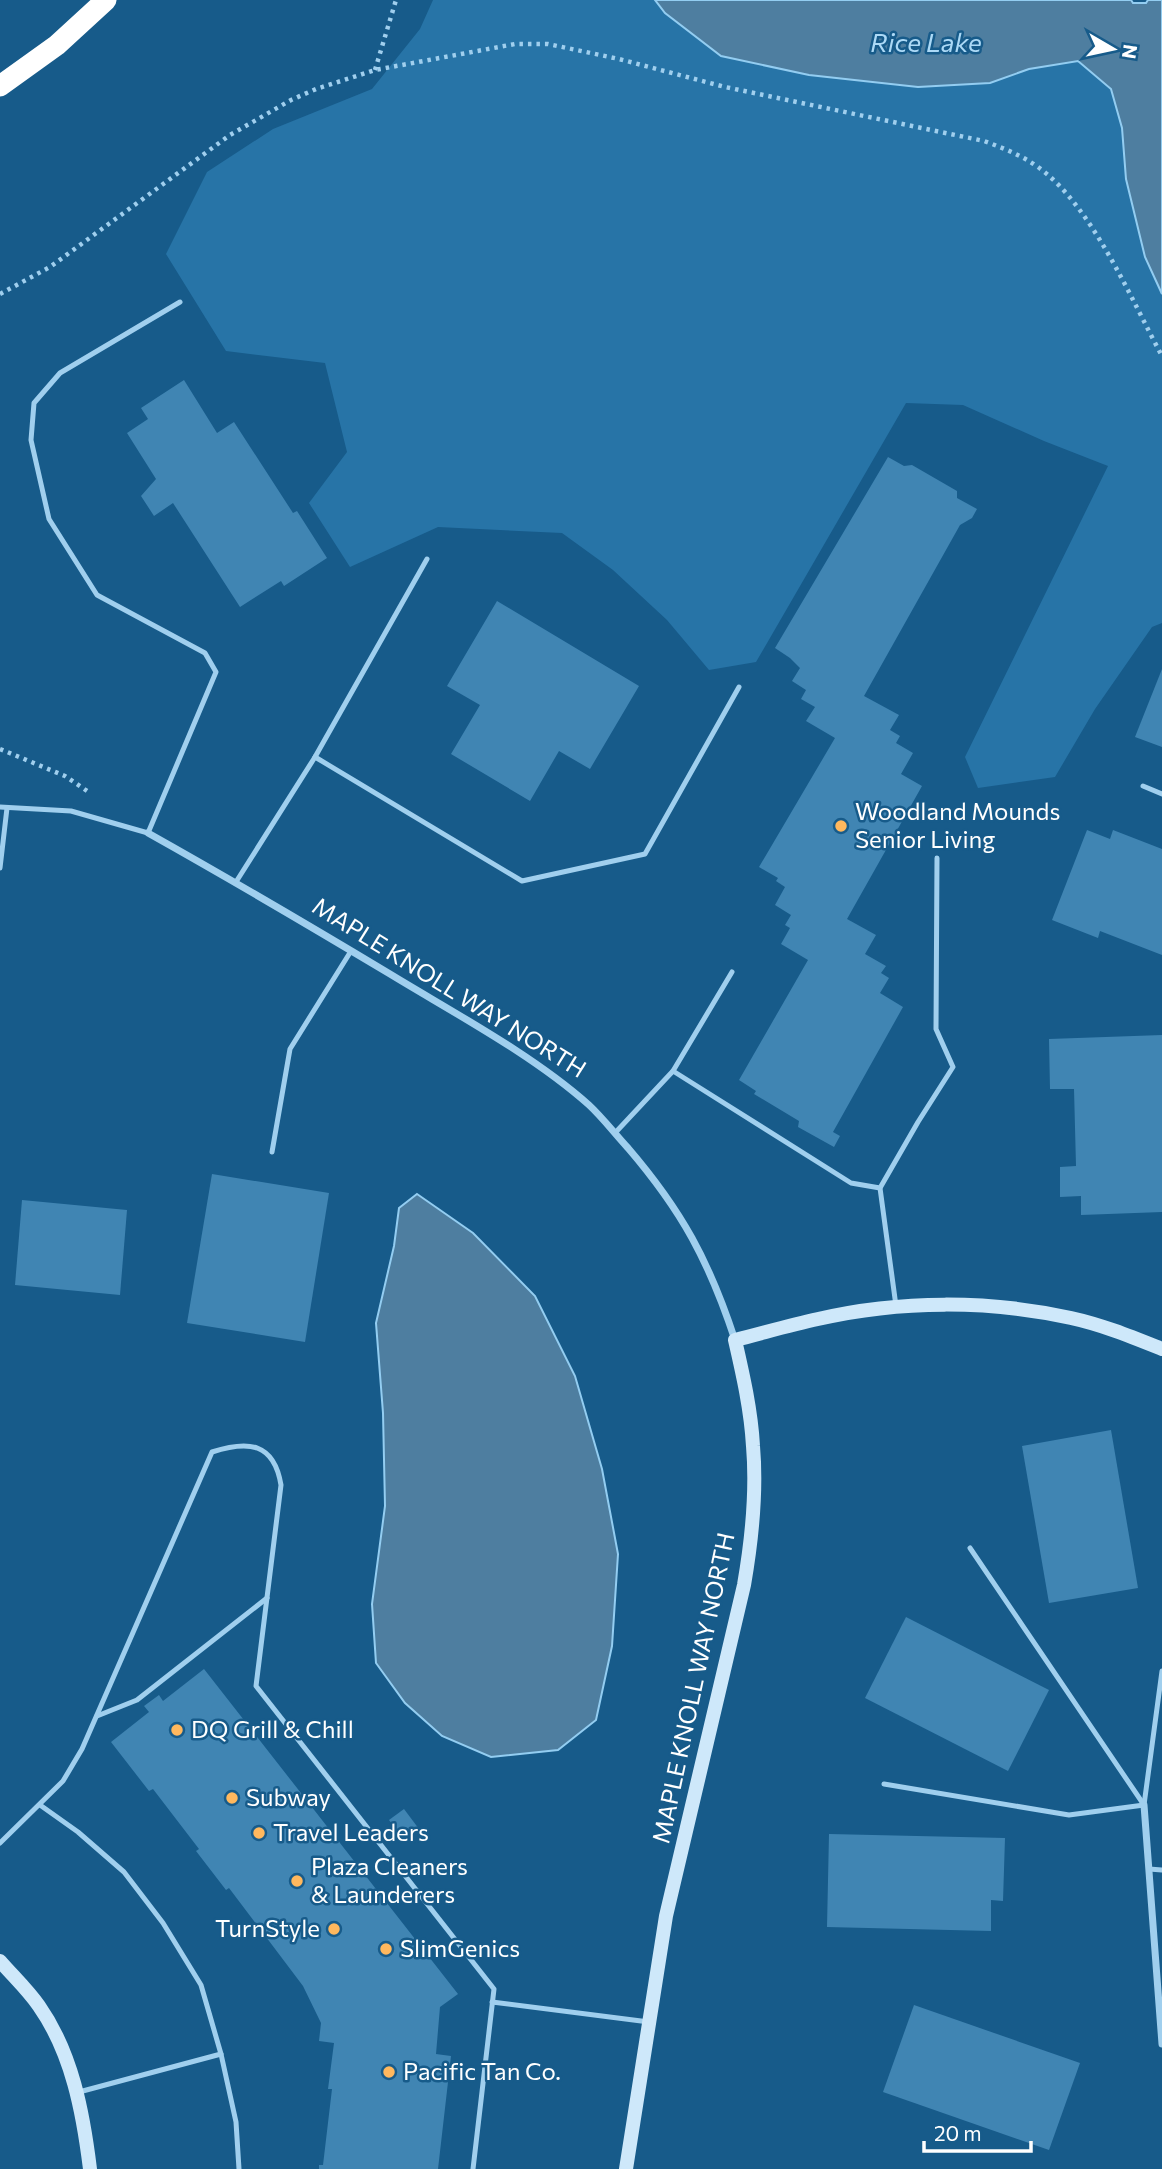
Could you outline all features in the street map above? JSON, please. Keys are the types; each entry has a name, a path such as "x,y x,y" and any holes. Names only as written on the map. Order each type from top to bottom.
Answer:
{"highway":[{"path":"0,86 57,45 106,0"}],"street":[{"name":"MAPLE KNOLL WAY NORTH","path":"148,833 236,882 537,1065 590,1106 652,1176 678,1212 719,1291 735,1340 747,1395 753,1445 752,1536 744,1585 666,1916 626,2169"},
{"path":"735,1340 820,1318 896,1307 954,1305 1018,1309 1072,1318 1120,1332 1162,1349"},
{"path":"1144,1805 1162,2044"},
{"path":"0,1961 38,2004 57,2036 70,2067 86,2133 90,2169"}],"lane":[{"path":"0,868 3,807 71,811 148,833 216,672 205,653 97,596 49,519 31,440 34,403 60,373 180,302"},
{"path":"236,882 314,757 427,559"},
{"path":"314,757 522,881 645,854 739,687"},
{"path":"1143,786 1162,794"},
{"path":"896,1307 880,1188 953,1067 936,1029 937,858"},
{"path":"272,1152 290,1049 351,951"},
{"path":"615,1133 673,1071 732,972"},
{"path":"673,1071 851,1184 880,1188"},
{"path":"0,1843 63,1781 82,1749 212,1452 234,1445 251,1445 264,1452 277,1465 281,1485 256,1686 494,1989 473,2169"},
{"path":"970,1548 1144,1805"},
{"path":"97,1716 138,1700 267,1598"},
{"path":"1144,1805 1162,1671"},
{"path":"884,1784 1069,1815 1144,1805"},
{"path":"40,1805 78,1832 124,1872 163,1923 201,1985 222,2054 236,2122 239,2169"},
{"path":"1149,1869 1162,1870"},
{"path":"492,2002 649,2022"},
{"path":"76,2093 222,2054"}],"path":[{"path":"375,70 396,0"},
{"path":"0,294 59,261 230,135 291,100 375,70 515,44 548,44 619,59 725,88 984,141 1012,151 1039,168 1078,206 1162,356"},
{"path":"0,749 65,776 93,795"}],"shaded area":[{"path":"433,0 655,0 665,13 990,83 1029,69 1078,61 1111,88 1122,128 1126,179 1145,257 1162,294 1162,623 1152,627 1095,709 1055,777 978,788 965,757 1108,466 963,405 906,403 756,662 709,670 667,620 613,570 562,533 438,527 350,567 309,503 347,452 325,363 226,351 166,254 207,172 273,129 372,89 420,29"}],"water":[{"name":"Rice Lake","path":"655,0 1131,0 1133,3 1146,3 1148,0 1162,0 1162,294 1145,257 1126,179 1122,128 1111,89 1078,61 1029,69 990,83 918,87 809,75 721,56 665,13"},
{"path":"417,1194 473,1233 535,1296 575,1376 602,1469 618,1554 612,1646 596,1720 558,1750 491,1757 442,1736 405,1703 376,1663 372,1604 385,1506 383,1413 376,1323 394,1246 399,1208"}],"building":[{"path":"184,380 217,433 234,422 293,513 297,511 327,558 284,586 281,581 240,607 173,503 154,516 141,496 156,479 127,433 148,419 141,408"},
{"name":"Woodland Mounds Senior Living","path":"888,457 904,466 912,465 957,491 957,498 977,509 972,518 960,525 864,696 899,715 890,730 900,736 896,743 913,753 901,774 922,786 847,919 876,935 865,954 886,966 881,973 889,978 880,993 903,1007 833,1132 840,1136 834,1147 798,1127 799,1121 754,1094 756,1091 739,1080 808,960 781,944 790,928 785,925 791,915 775,905 785,887 776,881 778,878 759,867 835,738 806,721 815,707 801,699 806,690 792,681 800,668 775,648"},
{"path":"497,601 639,686 590,769 559,751 530,801 451,754 480,705 447,686"},
{"path":"1162,669 1162,747 1135,737"},
{"path":"1087,830 1110,839 1113,830 1162,849 1162,955 1100,931 1098,938 1052,920"},
{"path":"1162,1035 1162,1212 1081,1215 1081,1196 1060,1197 1060,1167 1076,1166 1074,1089 1050,1089 1049,1039"},
{"path":"212,1174 329,1193 305,1342 187,1323"},
{"path":"22,1200 127,1210 120,1295 15,1285"},
{"path":"1111,1430 1138,1588 1049,1603 1022,1446"},
{"path":"906,1617 1049,1690 1008,1771 865,1698"},
{"path":"204,1669 458,1994 440,2007 436,2054 451,2056 438,2169 319,2169 319,2165 323,2165 332,2089 328,2089 334,2043 319,2041 321,2023 303,1986 229,1888 226,1890 196,1851 199,1849 153,1789 149,1791 111,1742 149,1712 144,1706 159,1695 163,1701"},
{"path":"404,1809 419,1829 404,1840 389,1820"},
{"path":"829,1834 1005,1838 1003,1901 991,1900 991,1931 827,1927"},
{"path":"914,2005 1080,2063 1049,2150 883,2092"}],"place":[{"name":"Woodland Mounds Senior Living","path":"841,826"},
{"name":"DQ Grill & Chill","path":"177,1730"},
{"name":"Subway","path":"232,1798"},
{"name":"Travel Leaders","path":"259,1833"},
{"name":"Plaza Cleaners & Launderers","path":"297,1881"},
{"name":"TurnStyle","path":"334,1929"},
{"name":"SlimGenics","path":"386,1949"},
{"name":"Pacific Tan Co.","path":"389,2072"}]}
